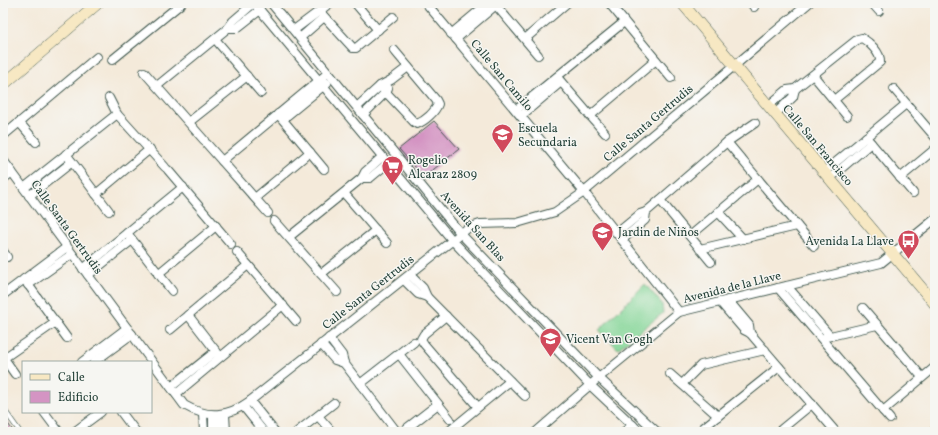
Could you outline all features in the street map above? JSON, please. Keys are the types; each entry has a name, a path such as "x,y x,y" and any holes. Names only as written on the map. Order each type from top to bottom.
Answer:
{"street":[{"path":"3,85 98,3"},
{"path":"112,60 182,3"},
{"name":"Avenida San Blas","path":"271,3 461,234 599,378 657,432"},
{"path":"300,38 330,3"},
{"path":"355,3 378,30"},
{"name":"Calle San Camilo","path":"426,3 584,192 679,312"},
{"path":"525,39 567,3"},
{"path":"609,3 671,78"},
{"name":"Calle San Francisco","path":"682,3 893,254 933,299"},
{"name":"Calle Santa Gertrudis","path":"152,362 184,405 193,410 203,414 219,414 246,403 468,228 480,224 517,223 555,212 584,192 809,3"},
{"path":"872,3 879,11"},
{"path":"454,36 493,4 538,55"},
{"path":"156,86 215,39 228,28 233,21 256,5"},
{"name":"Avenida San Blas","path":"256,5 453,241 590,385 640,432"},
{"path":"294,30 322,14"},
{"path":"322,14 353,48 356,48 393,18"},
{"path":"518,113 624,22"},
{"path":"772,110 793,97 795,89 860,38 866,41 880,56 880,62 834,100"},
{"path":"215,39 261,93"},
{"path":"383,89 417,124 437,109 438,104 436,100 394,50"},
{"path":"3,136 97,57"},
{"path":"590,116 656,60"},
{"path":"363,115 391,80 408,67"},
{"path":"144,72 268,213"},
{"path":"222,161 281,117 330,75"},
{"path":"813,75 847,116"},
{"path":"189,122 247,76"},
{"path":"559,79 605,133"},
{"path":"357,107 383,89"},
{"path":"894,89 935,137"},
{"path":"109,98 116,114 150,149 231,244"},
{"path":"827,175 869,140 906,104"},
{"path":"24,188 116,114"},
{"path":"281,117 324,168"},
{"path":"19,122 36,142"},
{"path":"620,237 645,220 646,212 727,142 755,123"},
{"path":"869,140 913,193"},
{"path":"727,142 814,246"},
{"path":"96,194 150,149"},
{"path":"900,178 935,149"},
{"path":"255,198 310,152"},
{"path":"66,154 109,211"},
{"path":"289,237 362,178 365,172 385,160"},
{"path":"29,196 72,162"},
{"path":"3,179 6,167"},
{"name":"Calle Santa Gertrudis","path":"6,167 24,188 152,361"},
{"path":"690,236 758,178"},
{"path":"85,272 126,233 183,187"},
{"path":"344,193 387,243"},
{"path":"660,200 711,262"},
{"path":"718,212 743,239"},
{"name":"Avenida de la Llave","path":"536,432 590,385 679,312 881,263 935,219"},
{"path":"274,220 336,292"},
{"path":"158,274 216,226"},
{"path":"700,249 797,226"},
{"path":"321,274 376,230"},
{"path":"126,233 172,291"},
{"path":"85,272 132,240"},
{"path":"3,295 26,282 70,251"},
{"path":"237,252 296,322"},
{"path":"170,330 248,265"},
{"path":"407,277 418,294 427,297 525,396"},
{"path":"26,282 67,338"},
{"path":"787,286 830,336"},
{"path":"778,288 890,419"},
{"path":"724,301 744,330 750,333 836,432"},
{"path":"171,387 283,305"},
{"path":"863,308 922,377"},
{"path":"188,315 218,354"},
{"path":"446,316 424,334 421,339 478,407"},
{"path":"15,374 3,357 56,322"},
{"path":"820,338 877,325"},
{"path":"84,361 129,331"},
{"path":"95,361 129,331"},
{"path":"329,338 342,355 344,363 397,432"},
{"path":"360,384 414,342"},
{"path":"322,344 335,360 344,363"},
{"path":"682,384 701,365 765,350"},
{"path":"176,394 218,354"},
{"path":"398,354 450,419"},
{"path":"703,428 779,367"},
{"path":"882,411 935,367"},
{"path":"670,374 718,416"},
{"path":"448,432 510,381"},
{"path":"246,403 264,432"},
{"path":"246,403 275,432"},
{"path":"296,432 334,403"},
{"path":"402,432 438,404"},
{"path":"778,432 812,404"},
{"path":"45,413 59,432"},
{"path":"74,432 100,413"},
{"path":"122,413 136,432"},
{"path":"203,414 204,432"},
{"path":"213,432 219,414"},
{"path":"219,414 220,432"},
{"path":"219,414 226,432"},
{"path":"318,416 332,432"},
{"path":"624,432 633,425"}],"lane":[{"path":"3,408 20,432"}],"green space":[{"path":"645,284 662,304 663,313 618,349 599,330"}],"building":[{"path":"434,121 459,149 424,177 399,149"},
{"path":"3,417 14,432 3,432"}],"place":[{"name":"Escuela Secundaria","path":"503,154"},
{"name":"Rogelio Alcaraz 2809","path":"393,186"},
{"name":"Jardin de Niños","path":"603,252"},
{"name":"Avenida La Llave","path":"909,260"},
{"name":"Vicent Van Gogh","path":"550,358"}]}
